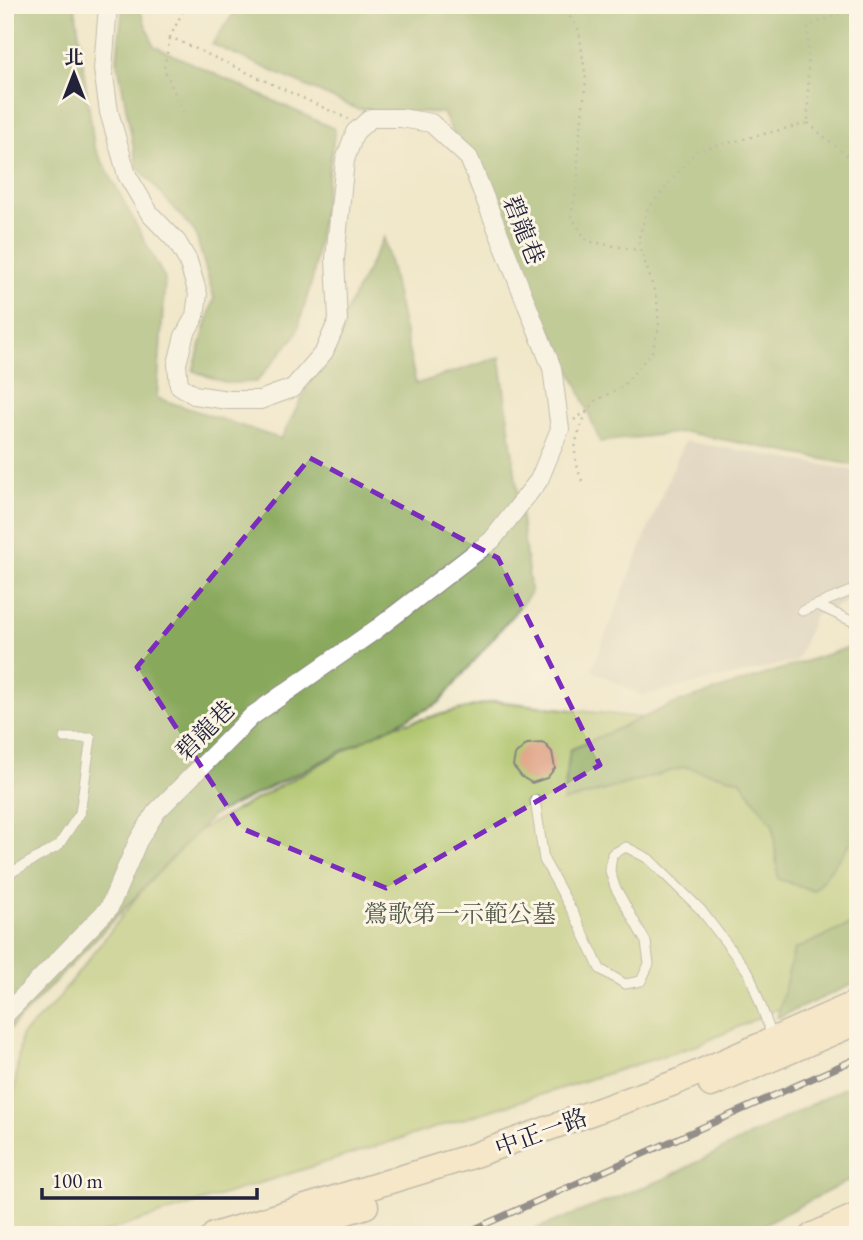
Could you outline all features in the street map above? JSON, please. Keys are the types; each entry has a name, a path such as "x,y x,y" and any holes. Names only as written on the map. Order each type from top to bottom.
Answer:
{"main road":[{"name":"中正一路","path":"273,1235 479,1171 680,1099 858,1002"},
{"name":"中正一路","path":"214,1235 469,1157 776,1047 858,1021"},
{"path":"813,1235 858,1214"}],"street":[{"path":"108,5 103,69 108,113 127,175 150,214 177,242 188,261 198,294 195,316 184,336 177,364 178,385 194,395 228,400 260,400 293,388 324,352 338,320 335,259 345,160 355,132 361,126"},
{"name":"碧龍巷","path":"5,1015 109,908 138,841 156,812 252,716 378,628 492,540 539,480 560,429 552,368 469,158 431,123 401,118 372,118 361,126"}],"lane":[{"path":"803,611 858,588"},
{"path":"817,605 858,624"},
{"path":"5,876 58,846 80,813 90,738 64,738"},
{"path":"535,800 544,860 600,969 625,984 641,981 649,964 646,942 615,887 610,870 611,854 626,847 649,859 701,910 749,972 776,1047"}],"path":[{"path":"185,117 164,68 170,37 186,5"},
{"path":"562,5 579,30 586,80 578,153 579,180 571,216 587,241 642,251"},
{"path":"858,6 808,26 808,123 858,165"},
{"path":"170,37 361,126"},
{"path":"582,481 574,459 575,441 587,411 595,401 622,387 652,352 659,327 657,299 638,241 647,210 696,151 808,123"},
{"path":"560,429 587,411"}],"highlighted area":[{"path":"310,458 498,558 600,765 386,888 241,828 137,667"}],"shaded area":[{"path":"684,441 858,471 858,597 814,616 797,661 642,696 591,670"}],"green space":[{"path":"5,5 75,5 94,146 165,279 157,398 281,439 384,237 416,384 500,357 531,593 439,703 212,816 5,1034"},
{"path":"123,5 138,5 154,46 335,129 313,277 296,335 256,382 226,383 193,371 214,298 195,232 137,166 117,59"},
{"path":"240,5 858,5 858,466 684,432 600,442 577,384 443,113 357,109 212,44"},
{"path":"850,647 858,656 858,833 814,891 778,879 773,825 740,780 685,767 563,802 570,750 671,705"},
{"name":"鶯歌第一示範公墓","path":"495,701 730,728 858,721 858,973 698,1045 95,1235 5,1235 5,1167 21,1036 53,1005 181,840 386,728"},
{"path":"858,921 858,982 777,1018 794,950"},
{"path":"858,1081 858,1176 743,1235 520,1235 662,1180"}],"building":[{"path":"544,743 552,752 555,768 547,778 532,783 522,777 513,766 515,755 527,744"}],"railway":[{"path":"461,1235 858,1058"}]}
